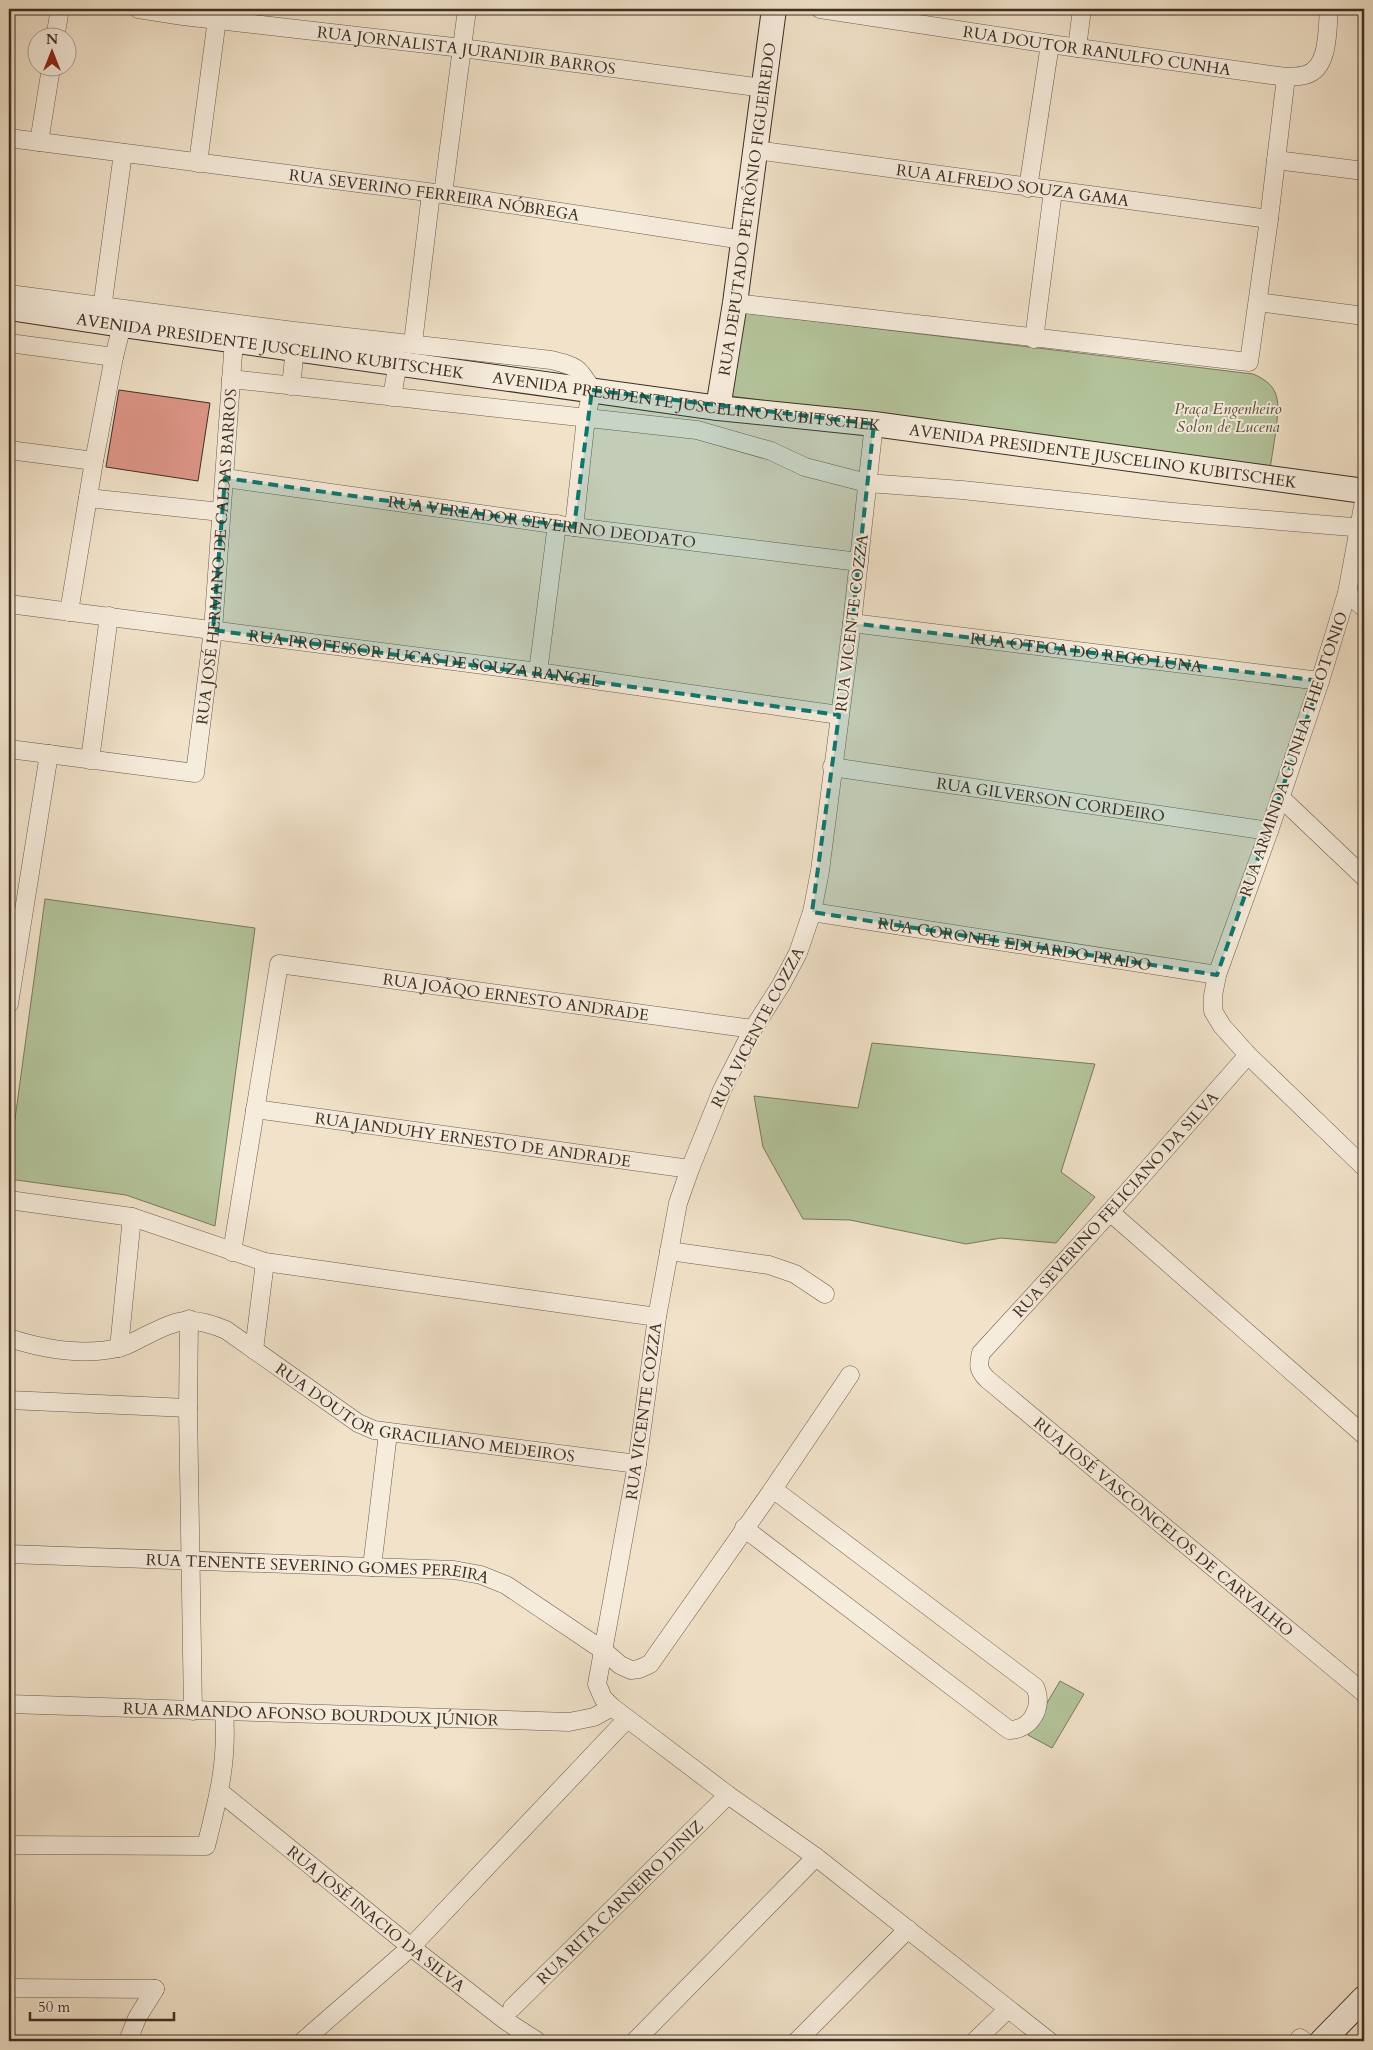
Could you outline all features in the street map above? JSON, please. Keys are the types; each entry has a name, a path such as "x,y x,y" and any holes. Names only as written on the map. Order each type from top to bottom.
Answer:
{"main road":[{"name":"RUA DEPUTADO PETRÔNIO FIGUEIREDO","path":"718,408 735,303 774,9"},
{"name":"AVENIDA PRESIDENTE JUSCELINO KUBITSCHEK","path":"9,308 108,318 234,340 294,340 398,362 448,358 592,390 718,408 874,424 1364,491"},
{"path":"1309,2040 1364,1998"}],"street":[{"path":"57,28 60,9"},
{"name":"RUA JORNALISTA JURANDIR BARROS","path":"138,9 183,12 217,19 462,48 764,88"},
{"path":"414,343 467,9"},
{"name":"RUA DOUTOR RANULFO CUNHA","path":"820,9 1286,77 1305,76 1321,63 1326,44 1329,9"},
{"path":"1077,48 1082,9"},
{"path":"198,163 217,19"},
{"path":"1028,188 1050,44"},
{"path":"735,303 1034,339 1250,362 1286,77"},
{"path":"39,142 49,78"},
{"name":"RUA SEVERINO FERREIRA NÓBREGA","path":"9,138 437,193 743,240"},
{"name":"RUA ALFREDO SOUZA GAMA","path":"755,150 1269,219"},
{"path":"69,612 94,461 114,357 108,318 123,153"},
{"path":"1276,160 1364,171"},
{"path":"1034,339 1053,191"},
{"path":"9,294 108,318 294,340 414,343 448,358"},
{"path":"1258,302 1364,316"},
{"name":"RUA JOSÉ HERMANO DE CALDAS BARROS","path":"90,760 195,773 213,630 234,340"},
{"path":"291,386 294,340"},
{"path":"9,343 114,357"},
{"path":"392,397 398,362"},
{"path":"231,379 697,430 771,451 805,467 867,483 962,490 1173,512 1362,528"},
{"path":"538,672 592,390"},
{"name":"RUA VICENTE COZZA","path":"612,1707 603,1698 597,1684 637,1464 657,1317 678,1203 722,1090 753,1029 781,985 798,953 812,912 820,871 852,623 874,424"},
{"path":"9,450 94,461"},
{"name":"RUA VEREADOR SEVERINO DEODATO","path":"225,478 566,525 859,562"},
{"path":"88,498 221,512"},
{"name":"RUA ARMINDA CUNHA THEOTONIO","path":"1364,501 1362,528 1347,593 1320,681 1269,831 1217,975 1213,996 1213,1011 1222,1026 1248,1055 1364,1167"},
{"path":"1347,593 1364,608"},
{"name":"RUA PROFESSOR LUCAS DE SOUZA RANGEL","path":"9,604 538,672 839,715"},
{"path":"9,749 90,760 109,616"},
{"name":"RUA OTECA DO REGO LUNA","path":"852,623 1320,681"},
{"path":"9,1004 17,903 49,754"},
{"name":"RUA GILVERSON CORDEIRO","path":"832,767 1269,831"},
{"path":"1280,798 1364,877"},
{"name":"RUA CORONEL EDUARDO PRADO","path":"812,912 1217,975"},
{"name":"RUA JOÃQO ERNESTO ANDRADE","path":"255,1109 279,964 753,1029"},
{"name":"RUA SEVERINO FELICIANO DA SILVA","path":"982,1353 1110,1212 1248,1055"},
{"path":"232,1252 255,1109"},
{"name":"RUA JANDUHY ERNESTO DE ANDRADE","path":"255,1109 690,1170"},
{"path":"9,1200 132,1217 265,1262 657,1317"},
{"path":"1110,1212 1364,1434"},
{"path":"119,1348 132,1217"},
{"path":"668,1251 768,1265 795,1274 825,1294"},
{"path":"254,1350 265,1262"},
{"path":"9,1338 46,1348 79,1352 119,1348 171,1323 189,1319 188,1408 193,1711"},
{"name":"RUA DOUTOR GRACILIANO MEDEIROS","path":"189,1319 206,1322 226,1330 358,1423 374,1430 637,1464"},
{"name":"RUA JOSÉ VASCONCELOS DE CARVALHO","path":"982,1353 978,1365 980,1372 987,1379 1364,1693"},
{"path":"773,1490 1035,1687 1039,1696 1039,1705 1028,1723 1019,1730 1009,1730 744,1528 773,1490 850,1375"},
{"path":"9,1400 188,1408"},
{"path":"372,1567 388,1433"},
{"name":"RUA TENENTE SEVERINO GOMES PEREIRA","path":"9,1554 454,1570 481,1575 506,1585 604,1651 620,1665 631,1670 650,1664 744,1528"},
{"name":"RUA ARMANDO AFONSO BOURDOUX JÚNIOR","path":"9,1704 569,1722 594,1717 612,1707"},
{"path":"612,1707 728,1795 816,1857 1050,2041"},
{"path":"9,1845 206,1846 220,1792 226,1739 224,1712"},
{"path":"303,2041 411,1947 627,1719"},
{"name":"RUA JOSÉ INACIO DA SILVA","path":"220,1792 411,1947 506,2021 535,2041"},
{"name":"RUA RITA CARNEIRO DINIZ","path":"512,2008 728,1795"},
{"path":"635,2041 816,1857"},
{"path":"797,2041 908,1929"},
{"path":"9,1988 155,1989 137,2018 128,2041"},
{"path":"975,2041 1008,2009"}],"highlighted area":[{"path":"592,390 874,424 852,623 1320,681 1217,975 812,912 839,715 213,630 225,478 574,527"}],"green space":[{"name":"Praça Engenheiro Solon de Lucena","path":"739,312 1253,374 1269,384 1274,390 1278,404 1270,469 731,396"},
{"path":"45,899 255,928 215,1226 126,1195 9,1179 9,1163"},
{"path":"872,1043 1095,1064 1061,1172 1095,1197 1056,1243 1001,1238 966,1244 850,1220 803,1219 763,1147 754,1096 858,1108"},
{"path":"1060,1681 1084,1694 1052,1748 1028,1735"}],"building":[{"path":"119,390 210,403 198,481 106,467"}]}
